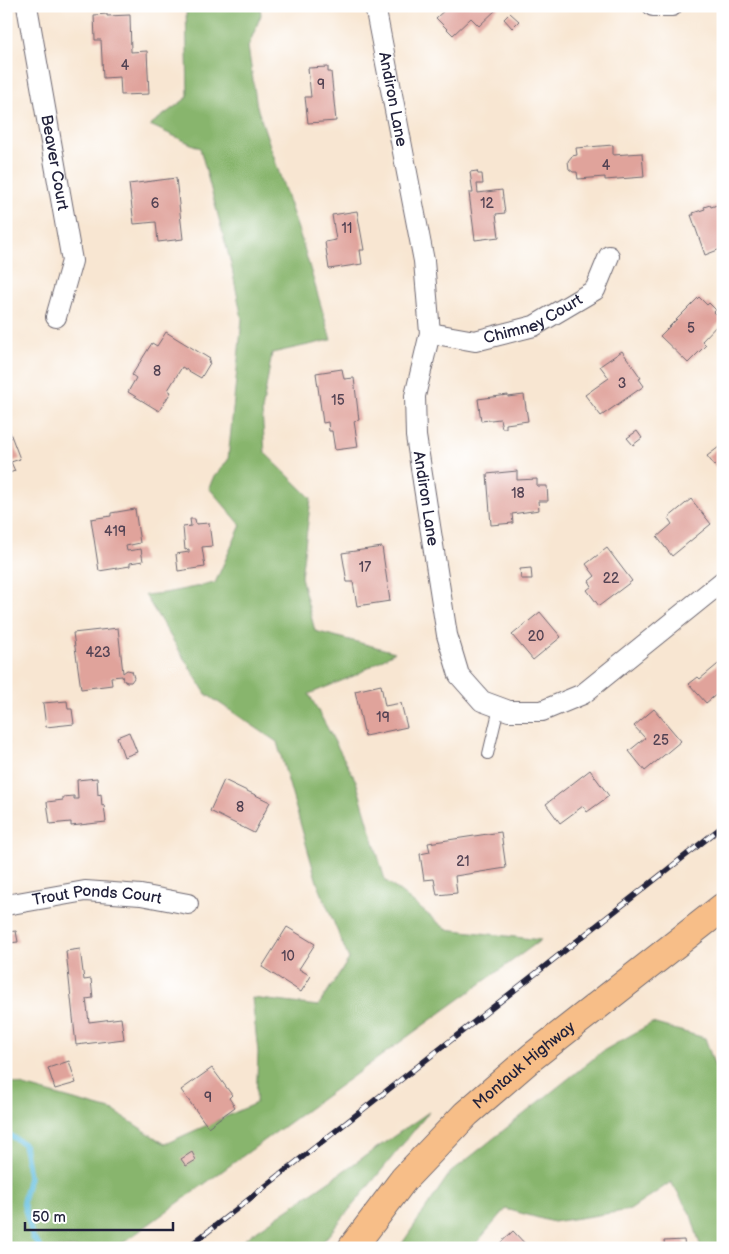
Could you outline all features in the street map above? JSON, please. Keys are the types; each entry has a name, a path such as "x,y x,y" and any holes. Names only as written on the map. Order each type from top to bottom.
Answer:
{"main road":[{"name":"Montauk Highway","path":"352,1248 404,1179 466,1114 532,1057 723,908"}],"street":[{"name":"Beaver Court","path":"27,6 72,261 56,317"},
{"name":"Andiron Lane","path":"375,6 424,261 430,333 415,396 416,436 448,635 458,675 482,701 509,712 542,711 583,694 723,581"},
{"path":"653,6 672,6"},
{"name":"Chimney Court","path":"430,333 475,341 534,326 595,290 609,256"},
{"name":"Trout Ponds Court","path":"6,905 85,891 141,894 188,904"}],"lane":[{"path":"488,754 499,708"}],"green space":[{"path":"186,6 260,6 261,15 248,47 257,107 302,241 331,340 272,353 262,411 265,453 311,498 301,577 315,631 395,652 356,675 309,694 356,781 385,880 446,929 541,940 116,1248 6,1248 6,1081 114,1111 165,1144 256,1103 258,1052 252,998 318,1006 349,959 317,882 277,742 206,694 145,595 215,583 241,525 209,488 213,478 228,460 242,319 231,264 200,148 150,125 188,97"},
{"path":"652,1023 705,1038 723,1090 723,1248 701,1248 691,1215 671,1182 630,1210 553,1222 506,1209 472,1248 399,1248 450,1173 603,1051"},
{"path":"429,1112 318,1248 235,1248 249,1236"}],"building":[{"path":"449,6 499,7 479,26 471,18 453,35 436,18"},
{"path":"510,13 519,21 512,28 504,19"},
{"path":"107,14 107,16 130,15 131,52 147,51 149,94 121,95 120,77 103,78 101,40 95,40 94,15"},
{"path":"328,67 328,72 331,72 336,121 308,123 305,97 311,97 308,68"},
{"path":"613,145 613,155 642,153 644,177 605,180 605,177 578,179 577,172 569,169 568,161 572,156 577,155 576,148"},
{"path":"477,171 478,174 482,174 483,184 477,184 478,193 502,190 505,213 496,214 499,237 475,240 469,193 473,193 470,172"},
{"path":"176,178 183,239 158,242 156,222 134,224 129,184"},
{"path":"723,203 723,248 705,255 691,215 705,209 704,207"},
{"path":"357,211 364,250 360,250 362,264 329,269 325,242 336,240 332,215"},
{"path":"699,297 716,310 714,312 722,320 702,341 706,345 688,363 660,336"},
{"path":"166,332 210,359 208,362 210,363 201,378 182,367 168,390 171,392 159,411 128,392 136,378 132,375 152,343 157,346"},
{"path":"622,351 641,378 639,379 644,386 601,416 585,395 609,378 600,366"},
{"path":"342,369 344,379 354,378 359,420 354,421 358,447 335,450 332,431 329,431 328,422 323,423 316,373"},
{"path":"508,395 508,397 524,395 528,421 506,424 506,428 502,428 500,419 481,421 478,399"},
{"path":"9,430 20,459 11,462 15,471 6,474 6,431"},
{"path":"637,431 642,438 633,445 627,438"},
{"path":"723,444 723,476 707,456"},
{"path":"517,471 517,480 537,479 537,486 547,486 548,501 538,501 539,510 512,514 513,523 491,525 487,474"},
{"path":"691,499 711,524 672,556 657,537 672,524 668,518"},
{"path":"135,509 140,543 126,546 127,551 141,549 143,561 130,563 130,566 99,571 91,519 111,516 111,513"},
{"path":"190,519 195,519 196,524 209,523 212,546 202,547 205,567 178,571 176,554 189,552 189,549 185,550 183,527 191,526"},
{"path":"382,547 390,601 357,606 353,582 347,582 342,553"},
{"path":"607,548 632,581 599,606 587,590 592,586 589,581 595,576 586,564"},
{"path":"531,568 532,579 521,579 520,569"},
{"path":"540,612 561,637 533,660 512,635"},
{"path":"118,628 123,673 127,670 132,671 134,678 131,682 127,682 123,680 122,676 111,677 112,685 81,689 73,633"},
{"path":"723,660 723,689 706,703 689,684 698,677 700,679"},
{"path":"381,685 385,706 401,703 407,727 365,736 355,691"},
{"path":"67,701 68,709 72,709 74,724 46,727 43,703"},
{"path":"654,709 681,741 645,771 629,751 645,738 634,726"},
{"path":"129,732 137,752 124,757 117,737"},
{"path":"590,770 609,796 587,812 583,806 560,823 546,804"},
{"path":"97,778 98,795 101,794 106,822 71,826 71,822 50,824 47,802 63,800 63,797 74,796 74,799 78,799 77,780"},
{"path":"224,780 270,802 254,833 210,811"},
{"path":"501,832 506,868 455,876 457,893 437,895 434,879 424,880 420,854 430,852 428,843"},
{"path":"287,927 315,944 299,969 311,976 301,992 262,967"},
{"path":"16,931 18,942 9,943 7,932"},
{"path":"80,949 84,980 91,979 93,998 86,999 89,1022 121,1018 124,1039 76,1045 66,951"},
{"path":"69,1061 76,1083 55,1089 48,1068"},
{"path":"212,1068 232,1095 229,1098 235,1107 208,1127 181,1090"},
{"path":"192,1152 196,1160 186,1166 181,1159"},
{"path":"513,1231 529,1248 495,1248"},
{"path":"684,1240 685,1248 665,1248 664,1241"}],"waterway":[{"path":"6,1133 24,1144 29,1177 23,1202 33,1238 41,1248"}],"railway":[{"path":"187,1248 723,826"}]}
